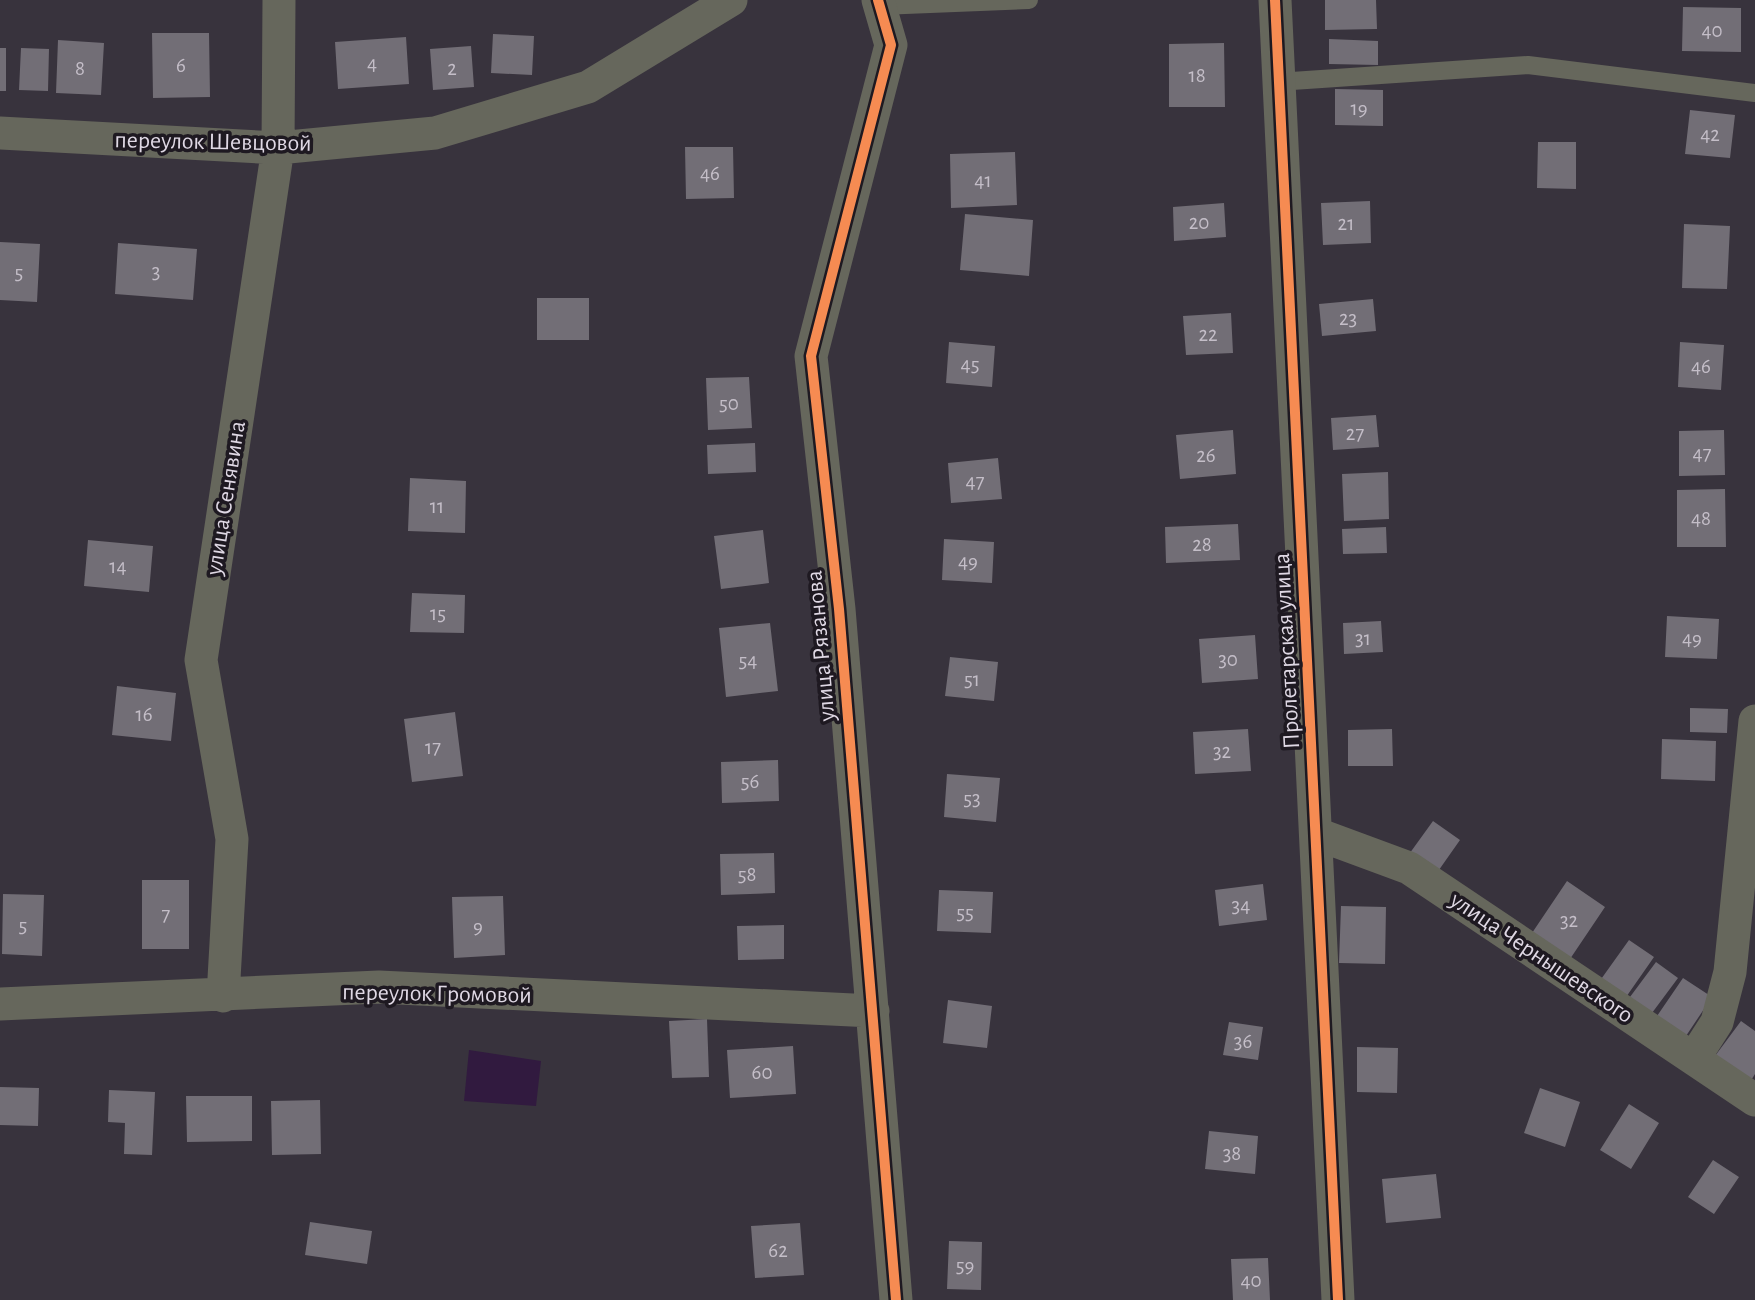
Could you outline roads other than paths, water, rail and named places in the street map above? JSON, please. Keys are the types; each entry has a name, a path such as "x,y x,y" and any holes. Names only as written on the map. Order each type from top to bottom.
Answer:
{"street":[{"name":"улица Сенявина","path":"223,996 232,839 201,660 278,148 279,0"},
{"name":"переулок Шевцовой","path":"0,133 278,148 435,133 588,87 731,0"},
{"name":"Пролетарская улица","path":"1275,0 1338,1300"},
{"name":"улица Рязанова","path":"879,3 891,45 811,356 839,609 896,1300"},
{"path":"1694,1058 1717,1022 1730,972 1755,721"},
{"name":"улица Чернышевского","path":"1317,834 1409,868 1755,1100"},
{"name":"переулок Громовой","path":"0,1004 379,988 873,1011"}],"lane":[{"path":"879,3 1029,0"},
{"path":"1277,82 1528,65 1755,93"}]}
